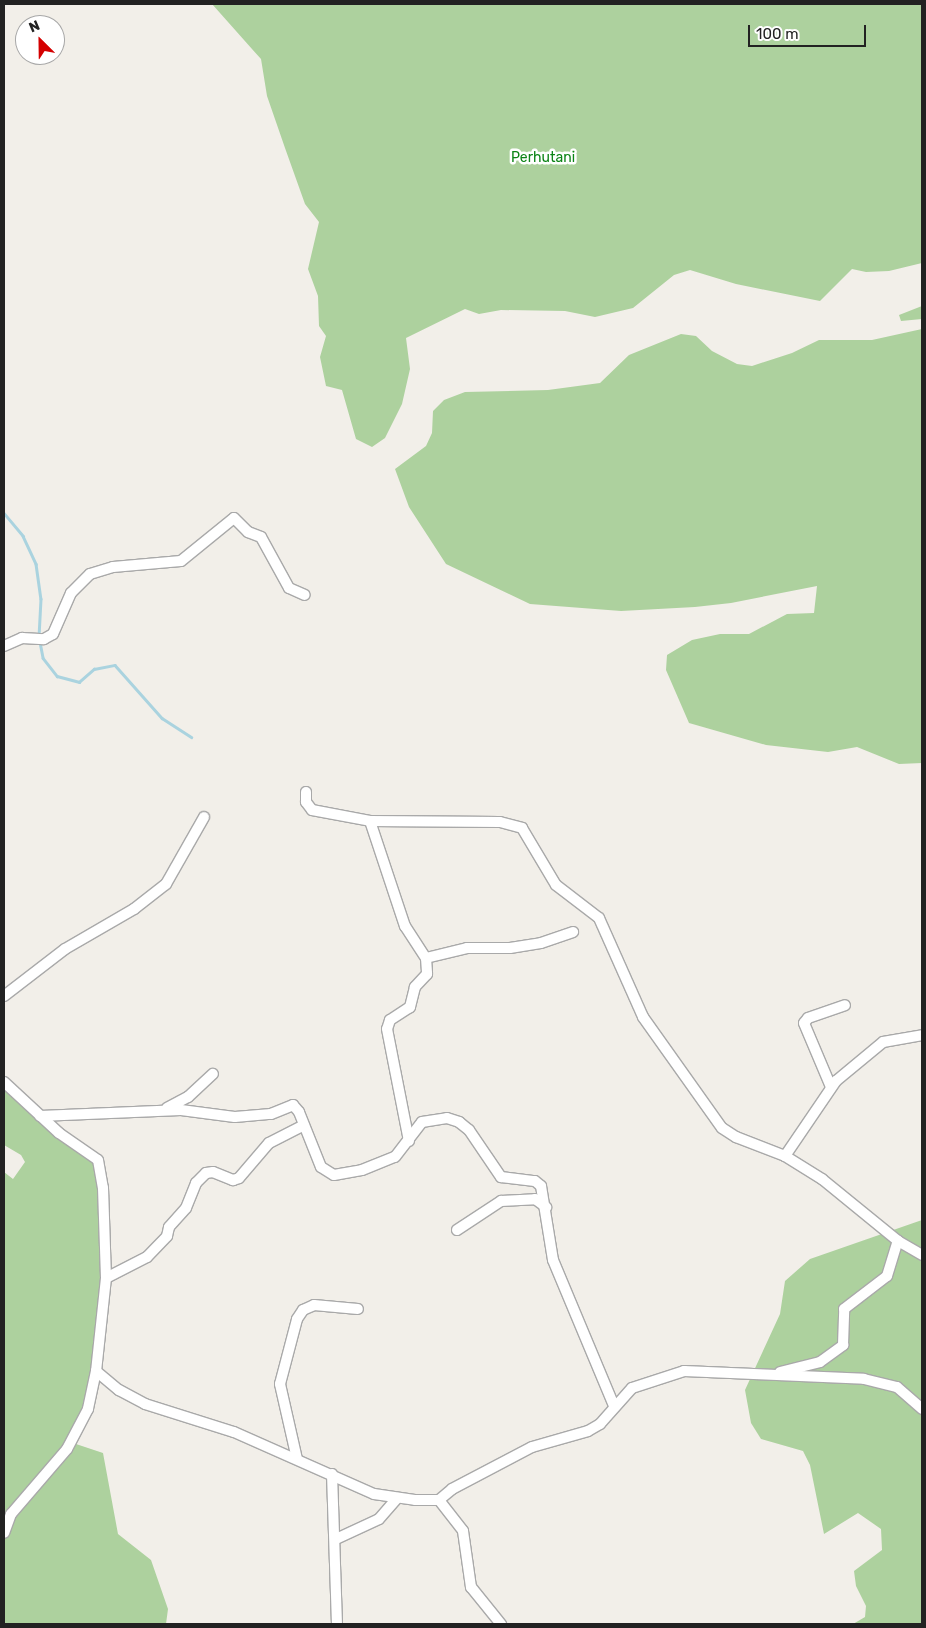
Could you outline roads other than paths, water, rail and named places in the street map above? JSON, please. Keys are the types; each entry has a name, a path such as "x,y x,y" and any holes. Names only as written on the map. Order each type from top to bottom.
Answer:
{"street":[{"path":"4,646 22,638 39,639 53,634 70,593 84,578 113,567 181,561 234,518 248,532 261,537 289,588 305,595"},
{"path":"306,792 306,802 312,810 370,822 500,822 522,828 556,885 600,918 637,1007 722,1128 736,1137 785,1156 822,1179 898,1241 922,1255"},
{"path":"4,996 64,949 134,909 166,884 204,817"},
{"path":"370,822 405,926 426,958 427,974 415,987 410,1007 390,1020 387,1029 410,1141"},
{"path":"426,958 467,948 501,948 541,943 573,932"},
{"path":"831,1087 804,1023 808,1018 845,1005"},
{"path":"785,1156 831,1087 883,1042 922,1034"},
{"path":"161,1110 188,1097 213,1074"},
{"path":"4,1082 65,1138 93,1154 101,1168 106,1278 96,1371 88,1409 75,1437 11,1514 4,1533"},
{"path":"40,1116 181,1110 235,1118 271,1114 293,1105 304,1124 322,1167 334,1175 384,1163 400,1154 422,1122 447,1118 459,1122 465,1126 501,1177 538,1183 546,1207 553,1260 614,1406"},
{"path":"106,1278 147,1256 167,1236 169,1227 186,1208 193,1188 206,1173 213,1172 233,1180 239,1178 270,1143 304,1124"},
{"path":"457,1230 501,1201 535,1199 546,1207"},
{"path":"757,1375 794,1370 820,1362 842,1345 844,1309 888,1276 898,1241"},
{"path":"297,1459 280,1384 297,1319 303,1310 314,1305 358,1309"},
{"path":"96,1371 118,1390 145,1404 218,1426 332,1474 374,1494 397,1498 439,1500 452,1489 532,1448 594,1428 632,1388 684,1371 696,1369 757,1375 879,1381 904,1391 922,1409"},
{"path":"332,1474 336,1539 337,1624"},
{"path":"336,1539 379,1520 397,1498"},
{"path":"439,1500 463,1531 471,1587 501,1624"}],"waterway":[{"path":"4,513 23,536 36,564 41,599 39,636"},
{"path":"40,642 43,658 57,676 79,682 94,669 115,665 162,718 191,737"}],"park label":[{"name":"Perhutani","path":"543,158"}]}
